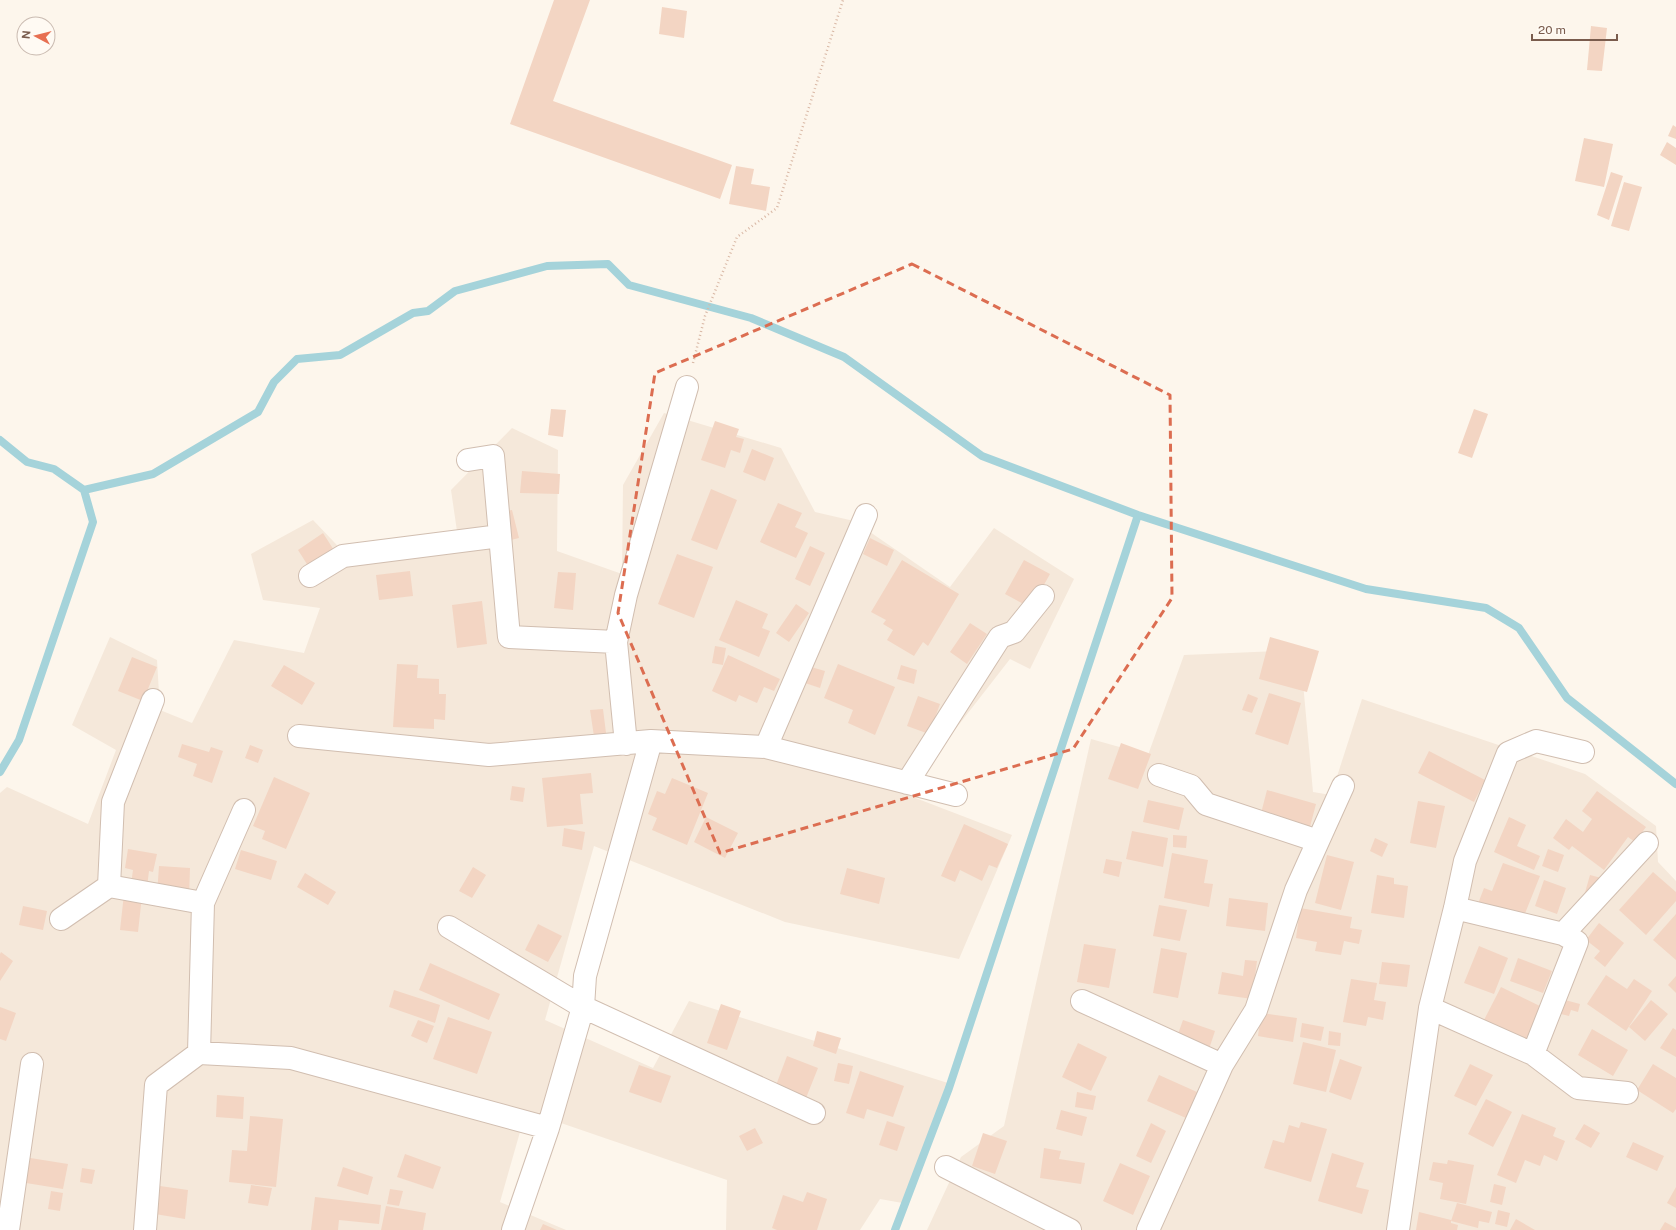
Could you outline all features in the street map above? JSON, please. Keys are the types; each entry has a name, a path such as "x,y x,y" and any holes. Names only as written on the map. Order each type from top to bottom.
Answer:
{"street":[{"path":"626,744 616,642 626,595 688,387"},
{"path":"468,460 493,456 509,637 616,642"},
{"path":"766,747 866,516"},
{"path":"310,576 342,556 500,536"},
{"path":"907,783 1000,636 1014,632 1043,596"},
{"path":"109,886 113,802 153,700"},
{"path":"299,736 489,755 651,741 766,747 956,795"},
{"path":"513,1230 548,1128 583,1007 585,976 651,741"},
{"path":"1398,1230 1430,1008 1465,861 1508,753 1536,741 1583,752"},
{"path":"1159,775 1190,786 1206,804 1318,841"},
{"path":"1148,1230 1222,1065 1256,1010 1296,890 1343,786"},
{"path":"199,1053 203,903 244,810"},
{"path":"1563,934 1647,843"},
{"path":"61,919 109,886 203,903"},
{"path":"1455,908 1563,934 1577,942 1533,1054"},
{"path":"449,927 583,1007 814,1113"},
{"path":"1082,1001 1222,1065"},
{"path":"1430,1008 1533,1054 1578,1088 1627,1093"},
{"path":"145,1230 156,1085 199,1053 291,1058 548,1128"},
{"path":"8,1230 32,1064"},
{"path":"946,1167 1070,1230"}],"path":[{"path":"688,387 705,316 737,237 777,208 843,0"}],"highlighted area":[{"path":"912,264 1170,395 1172,598 1073,749 720,853 618,613 655,373"}],"shaded area":[{"path":"664,413 781,448 815,512 854,521 950,587 994,528 1074,579 1030,669 1010,659 905,794 1012,835 959,959 785,922 594,846 545,1020 653,1068 689,1001 951,1084 908,1204 880,1199 860,1230 726,1230 727,1180 526,1111 500,1202 566,1230 0,1230 0,793 7,787 88,824 116,750 72,725 110,637 157,660 160,710 192,723 234,640 304,653 320,608 263,600 251,554 313,520 355,564 460,552 451,490 512,428 558,450 557,551 622,574 623,485"},
{"path":"1300,650 1313,792 1331,795 1362,699 1585,774 1656,826 1658,862 1676,881 1676,1230 927,1230 961,1157 1004,1126 1091,739 1148,755 1184,655"}],"building":[{"path":"554,0 590,0 553,101 732,165 720,199 510,124"},
{"path":"662,7 687,11 684,38 659,34"},
{"path":"1591,26 1607,28 1602,71 1587,70"},
{"path":"1673,125 1676,127 1676,139 1668,136"},
{"path":"1584,138 1613,144 1604,187 1575,181"},
{"path":"1667,142 1676,148 1676,165 1660,155"},
{"path":"736,166 754,169 751,184 770,187 766,211 729,204"},
{"path":"1611,172 1623,176 1609,220 1597,215"},
{"path":"1624,182 1642,187 1629,231 1611,226"},
{"path":"551,409 566,410 563,437 548,435"},
{"path":"1474,409 1488,414 1472,458 1458,453"},
{"path":"715,421 739,429 736,437 744,439 740,453 731,450 725,468 701,460"},
{"path":"752,449 774,458 765,481 743,472"},
{"path":"522,471 560,474 559,494 520,493"},
{"path":"711,489 737,500 717,550 691,540"},
{"path":"778,503 802,513 795,527 808,533 796,558 760,542"},
{"path":"512,510 519,538 503,542 496,513"},
{"path":"323,533 337,555 312,572 298,550"},
{"path":"870,538 894,550 887,566 863,554"},
{"path":"810,546 825,553 810,586 795,579"},
{"path":"677,554 713,567 694,618 658,604"},
{"path":"902,560 959,594 928,646 923,642 914,656 887,640 893,630 883,624 886,620 871,612"},
{"path":"1024,560 1050,574 1031,608 1005,594"},
{"path":"410,571 413,596 379,600 376,575"},
{"path":"558,572 576,573 573,610 554,608"},
{"path":"736,600 768,614 762,628 770,631 759,657 719,640"},
{"path":"482,601 487,644 457,648 452,605"},
{"path":"796,604 809,613 789,642 776,633"},
{"path":"970,623 987,634 967,664 950,652"},
{"path":"1270,637 1319,651 1307,692 1259,679"},
{"path":"715,646 726,648 723,665 712,663"},
{"path":"728,655 780,679 774,691 764,687 757,703 739,695 736,702 712,691"},
{"path":"132,657 157,667 143,701 118,691"},
{"path":"397,664 418,665 417,678 439,679 439,694 446,694 445,720 434,719 434,729 393,727"},
{"path":"838,664 895,687 875,735 848,723 853,710 824,698"},
{"path":"284,665 315,683 302,705 271,686"},
{"path":"901,665 917,670 914,684 897,679"},
{"path":"811,667 825,671 820,688 805,683"},
{"path":"1269,693 1301,703 1288,745 1255,734"},
{"path":"1248,694 1258,698 1252,713 1242,710"},
{"path":"918,696 940,704 929,734 907,726"},
{"path":"603,709 607,741 595,743 590,710"},
{"path":"1121,743 1151,754 1138,789 1108,779"},
{"path":"182,744 209,752 211,747 223,751 212,783 193,776 197,764 178,757"},
{"path":"250,745 263,750 258,763 245,758"},
{"path":"1429,751 1485,780 1474,802 1418,773"},
{"path":"591,773 593,793 580,794 583,824 547,827 542,778"},
{"path":"274,777 310,793 286,849 262,839 265,831 253,826"},
{"path":"672,778 708,793 687,845 652,830 657,818 648,814 657,791 665,794"},
{"path":"512,786 525,788 523,802 510,800"},
{"path":"1267,790 1316,804 1307,838 1258,825"},
{"path":"1597,791 1646,827 1635,842 1628,837 1604,870 1572,846 1569,850 1553,838 1566,819 1583,832 1592,819 1582,811"},
{"path":"1148,800 1184,808 1179,830 1143,822"},
{"path":"1418,801 1445,806 1436,848 1410,843"},
{"path":"706,817 738,833 725,858 694,842"},
{"path":"1509,817 1526,825 1517,846 1540,856 1534,870 1494,852"},
{"path":"964,824 1008,844 997,868 989,865 982,881 960,870 955,882 941,876"},
{"path":"564,828 585,832 582,850 562,846"},
{"path":"1132,831 1168,838 1163,867 1126,859"},
{"path":"1173,835 1187,836 1186,848 1173,847"},
{"path":"1375,838 1388,844 1382,857 1370,851"},
{"path":"128,849 157,854 153,872 149,871 147,887 131,884 133,870 125,868"},
{"path":"1548,849 1564,855 1558,872 1542,866"},
{"path":"241,850 277,861 271,880 235,869"},
{"path":"1172,853 1208,860 1204,883 1213,884 1209,907 1164,898"},
{"path":"1327,855 1354,862 1341,910 1315,903"},
{"path":"1106,859 1122,862 1119,877 1103,873"},
{"path":"1503,863 1540,876 1520,926 1476,909 1484,888 1492,891"},
{"path":"159,866 190,868 189,897 157,895"},
{"path":"473,867 486,875 472,898 459,891"},
{"path":"847,868 885,878 879,904 840,894"},
{"path":"1653,872 1676,892 1676,901 1646,935 1619,910"},
{"path":"305,873 336,892 328,905 297,887"},
{"path":"1377,875 1394,878 1394,884 1408,886 1404,918 1371,913"},
{"path":"1590,875 1605,879 1584,896"},
{"path":"1544,880 1566,888 1557,914 1535,906"},
{"path":"124,894 142,896 138,932 120,930"},
{"path":"1229,898 1268,903 1265,931 1226,926"},
{"path":"1159,905 1187,910 1180,941 1153,936"},
{"path":"23,906 47,911 43,930 19,925"},
{"path":"1300,908 1352,917 1350,928 1362,930 1359,944 1344,941 1341,955 1315,951 1317,942 1296,938"},
{"path":"1676,914 1676,960 1653,940"},
{"path":"1599,923 1624,943 1605,967 1594,958 1600,951 1586,940"},
{"path":"538,924 562,936 548,962 525,950"},
{"path":"1084,944 1116,949 1109,988 1077,982"},
{"path":"1479,946 1508,958 1494,994 1464,983"},
{"path":"1161,948 1187,953 1178,998 1153,993"},
{"path":"1,952 13,961 0,981 0,954"},
{"path":"1518,958 1552,971 1543,993 1510,981"},
{"path":"1245,960 1257,961 1252,999 1218,994 1222,972 1243,976"},
{"path":"1382,962 1410,965 1407,987 1379,984"},
{"path":"430,963 500,994 489,1020 419,990"},
{"path":"1606,975 1627,989 1634,979 1652,991 1626,1031 1587,1004"},
{"path":"1676,976 1676,993 1668,985"},
{"path":"1351,979 1377,983 1374,1000 1386,1002 1383,1020 1368,1017 1366,1026 1343,1022"},
{"path":"1501,987 1546,1009 1529,1043 1484,1020"},
{"path":"394,990 440,1005 435,1023 389,1007"},
{"path":"1565,1000 1580,1004 1578,1012 1571,1010 1569,1016 1561,1014"},
{"path":"1651,1000 1668,1014 1645,1041 1629,1027"},
{"path":"721,1004 741,1011 727,1050 707,1043"},
{"path":"0,1007 16,1013 6,1041 0,1039"},
{"path":"1261,1013 1297,1018 1293,1042 1258,1036"},
{"path":"448,1017 492,1032 477,1074 433,1059"},
{"path":"418,1020 434,1026 427,1043 411,1036"},
{"path":"1183,1020 1215,1031 1205,1061 1190,1056 1196,1040 1178,1034"},
{"path":"1302,1023 1324,1027 1321,1041 1300,1037"},
{"path":"1673,1028 1676,1030 1676,1057 1660,1048"},
{"path":"1592,1029 1628,1050 1613,1076 1578,1055"},
{"path":"817,1031 841,1038 836,1054 813,1046"},
{"path":"1329,1031 1341,1033 1340,1046 1328,1045"},
{"path":"1303,1042 1336,1050 1326,1092 1293,1084"},
{"path":"1078,1043 1107,1057 1091,1091 1062,1077"},
{"path":"787,1056 818,1068 802,1108 772,1096"},
{"path":"1340,1059 1362,1067 1351,1100 1329,1092"},
{"path":"838,1063 853,1066 849,1084 834,1081"},
{"path":"1470,1064 1493,1075 1476,1106 1454,1096"},
{"path":"1653,1064 1676,1078 1676,1109 1673,1113 1637,1090"},
{"path":"639,1065 671,1076 661,1103 629,1092"},
{"path":"860,1071 904,1086 893,1117 867,1109 864,1119 846,1113"},
{"path":"1159,1075 1197,1092 1186,1118 1147,1101"},
{"path":"1077,1092 1096,1096 1093,1110 1075,1107"},
{"path":"217,1095 244,1097 243,1119 216,1117"},
{"path":"1486,1099 1512,1112 1493,1147 1468,1134"},
{"path":"1061,1110 1087,1117 1082,1136 1056,1129"},
{"path":"1522,1114 1556,1128 1553,1136 1565,1141 1557,1161 1544,1155 1540,1166 1525,1160 1516,1183 1497,1175"},
{"path":"250,1116 283,1119 276,1187 229,1182 232,1150 247,1151"},
{"path":"887,1121 905,1127 897,1151 879,1145"},
{"path":"1301,1122 1327,1129 1311,1182 1264,1168 1273,1140 1284,1143 1289,1125 1299,1128"},
{"path":"1151,1123 1166,1131 1151,1163 1136,1156"},
{"path":"1584,1124 1600,1133 1591,1148 1575,1139"},
{"path":"755,1128 763,1143 747,1151 739,1136"},
{"path":"983,1133 1007,1141 995,1174 972,1166"},
{"path":"1633,1142 1664,1156 1657,1171 1626,1157"},
{"path":"1044,1148 1061,1151 1059,1159 1085,1163 1081,1184 1040,1178"},
{"path":"1332,1153 1364,1163 1356,1187 1369,1190 1362,1214 1318,1201"},
{"path":"405,1154 441,1167 433,1189 397,1177"},
{"path":"24,1157 68,1164 63,1189 20,1182"},
{"path":"1448,1160 1474,1165 1466,1204 1440,1199 1443,1183 1429,1180 1433,1162 1447,1164"},
{"path":"1120,1163 1150,1176 1133,1215 1103,1201"},
{"path":"343,1167 373,1177 368,1195 337,1186"},
{"path":"82,1168 95,1170 92,1184 80,1182"},
{"path":"1494,1184 1506,1187 1502,1205 1490,1202"},
{"path":"251,1185 272,1188 268,1206 248,1203"},
{"path":"160,1186 188,1190 185,1219 155,1214"},
{"path":"1676,1187 1676,1208 1667,1203"},
{"path":"390,1189 403,1191 399,1206 387,1204"},
{"path":"51,1191 63,1193 60,1211 48,1209"},
{"path":"807,1192 827,1199 817,1230 777,1230 772,1228 783,1195 803,1202"},
{"path":"315,1197 381,1205 379,1224 339,1220 338,1230 311,1230"},
{"path":"1457,1203 1492,1212 1489,1223 1479,1221 1478,1228 1451,1221"},
{"path":"386,1206 426,1213 423,1230 381,1230"},
{"path":"1498,1210 1510,1213 1507,1227 1495,1224"},
{"path":"1419,1212 1451,1220 1451,1223 1458,1225 1457,1230 1416,1230"},
{"path":"1516,1219 1535,1230 1510,1230"},
{"path":"1665,1222 1676,1228 1676,1230 1660,1230"},
{"path":"543,1224 557,1230 540,1230"}],"waterway":[{"path":"0,440 27,462 54,469 84,490 153,474 258,412 274,382 297,359 340,355 413,313 428,311 455,291 547,266 608,264 629,285 751,318 844,357 982,456 1138,515 1366,589 1486,608 1519,628 1567,698 1676,784"},
{"path":"0,772 19,740 93,522 84,490"},
{"path":"895,1230 949,1088 1138,515"}]}
